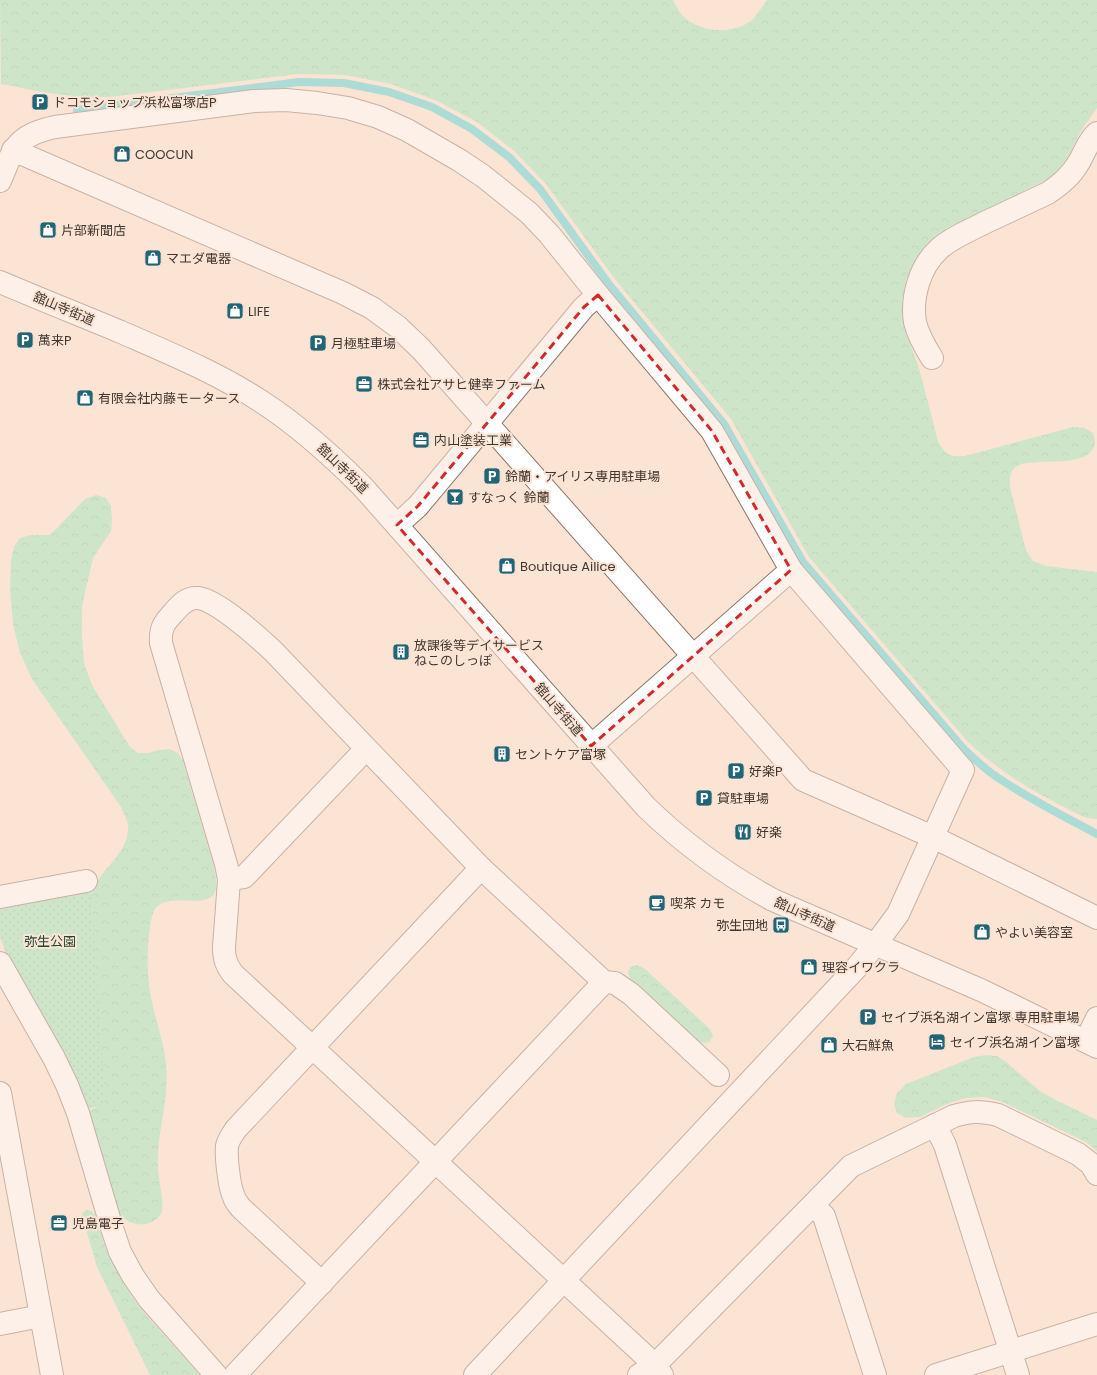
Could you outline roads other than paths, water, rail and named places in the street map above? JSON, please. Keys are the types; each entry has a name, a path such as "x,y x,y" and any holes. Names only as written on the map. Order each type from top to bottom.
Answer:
{"street":[{"path":"0,181 13,150 24,138 39,130 254,102 286,100 348,108 378,117 407,130 459,160 483,176 529,213 549,234 712,431 791,570 963,770 898,914 875,945 852,973 475,1375"},
{"path":"932,358 921,341 915,322 914,302 918,283 926,265 938,250 954,238 1048,193 1060,185 1070,175 1091,139 1097,133"},
{"path":"13,150 343,293 372,308 398,326 421,349 803,780 933,837 1097,918"},
{"name":"舘山寺街道","path":"0,282 207,370 258,399 290,421 315,441 362,486 651,813 718,868 773,900 983,992 1091,1044"},
{"path":"397,525 418,506 584,307 598,295"},
{"path":"591,746 791,570"},
{"path":"718,1075 631,994 614,983 604,982 481,868 273,651 237,620 208,601 199,598 190,599 181,604 164,622 160,632 161,643 226,864 228,879 224,957 227,966 233,974 563,1281 652,1372 851,1166 954,1116 968,1112 983,1111 998,1115 1078,1154 1091,1164 1097,1174"},
{"path":"228,879 244,877 366,749"},
{"path":"322,1283 241,1208 234,1198 227,1155 227,1146 230,1137 481,868"},
{"path":"0,897 86,881"},
{"path":"0,963 54,1058 67,1085 78,1113 111,1225 133,1276 149,1299 216,1375"},
{"path":"236,1375 604,982"},
{"path":"1091,1044 1097,1018"},
{"path":"0,1092 52,1375"},
{"path":"935,1125 945,1145 1018,1375"},
{"path":"813,1205 824,1216 875,1375"},
{"path":"0,1324 41,1316"},
{"path":"936,1375 1097,1324"}],"waterway":[{"path":"77,110 299,82 344,83 389,92 432,107 472,129 509,157 540,189 608,283 724,424 803,562 963,748 987,770 1014,788 1049,809 1097,834"}],"place":[{"name":"ドコモショップ浜松富塚店P","path":"40,102"},
{"name":"COOCUN","path":"122,154"},
{"name":"片部新聞店","path":"48,230"},
{"name":"マエダ電器","path":"153,258"},
{"name":"LIFE","path":"235,311"},
{"name":"萬来P","path":"25,340"},
{"name":"月極駐車場","path":"318,343"},
{"name":"株式会社アサヒ健幸ファーム","path":"364,384"},
{"name":"有限会社内藤モータース","path":"85,398"},
{"name":"内山塗装工業","path":"421,440"},
{"name":"鈴蘭・アイリス専用駐車場","path":"492,476"},
{"name":"すなっく 鈴蘭","path":"455,497"},
{"name":"Boutique Ailice","path":"507,566"},
{"name":"放課後等デイサービス ねこのしっぽ","path":"401,652"},
{"name":"セントケア富塚","path":"502,754"},
{"name":"好楽P","path":"736,771"},
{"name":"貸駐車場","path":"704,798"},
{"name":"好楽","path":"743,832"},
{"name":"喫茶 カモ","path":"657,903"},
{"name":"弥生団地","path":"781,925"},
{"name":"やよい美容室","path":"982,932"},
{"name":"理容イワクラ","path":"809,967"},
{"name":"セイブ浜名湖イン富塚 専用駐車場","path":"868,1017"},
{"name":"セイブ浜名湖イン富塚","path":"937,1042"},
{"name":"大石鮮魚","path":"829,1045"},
{"name":"児島電子","path":"59,1223"}],"park label":[{"name":"弥生公園","path":"50,941"}]}
